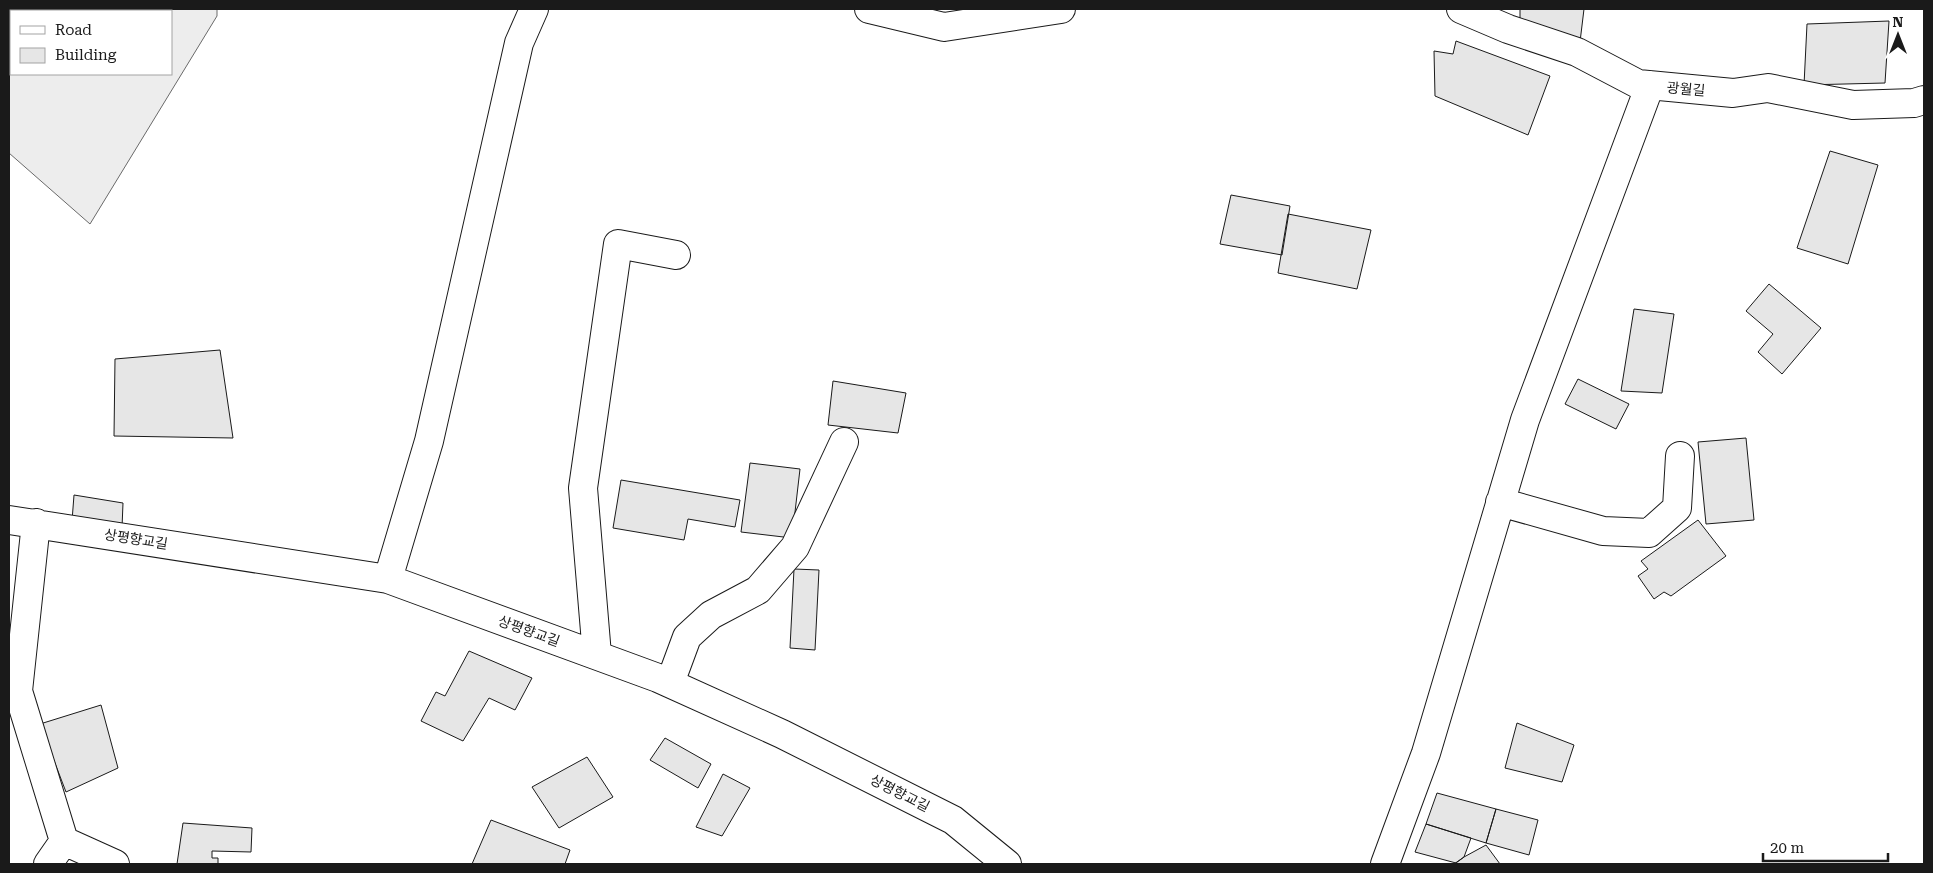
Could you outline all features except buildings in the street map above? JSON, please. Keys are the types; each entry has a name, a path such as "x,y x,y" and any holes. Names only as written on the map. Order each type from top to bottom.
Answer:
{"street":[{"path":"388,579 429,441 518,43 534,9"},
{"path":"868,9 944,27 1061,9"},
{"name":"광월길","path":"1461,9 1508,29 1577,52 1638,84 1733,93 1768,88 1853,105 1914,103 1924,100"},
{"path":"1385,864 1426,753 1525,420 1650,85"},
{"path":"597,656 583,488 618,244 676,255"},
{"path":"670,683 687,637 711,614 758,590 796,547 844,442"},
{"path":"1500,502 1603,531 1649,533 1677,508 1680,456"},
{"name":"상평향교길","path":"9,520 388,579 670,683 782,734 953,820 1007,864"},
{"path":"36,523 18,691 64,841 115,864"},
{"path":"48,864 64,841"}],"shaded area":[{"path":"9,9 217,9 217,16 90,224 9,153"}]}
